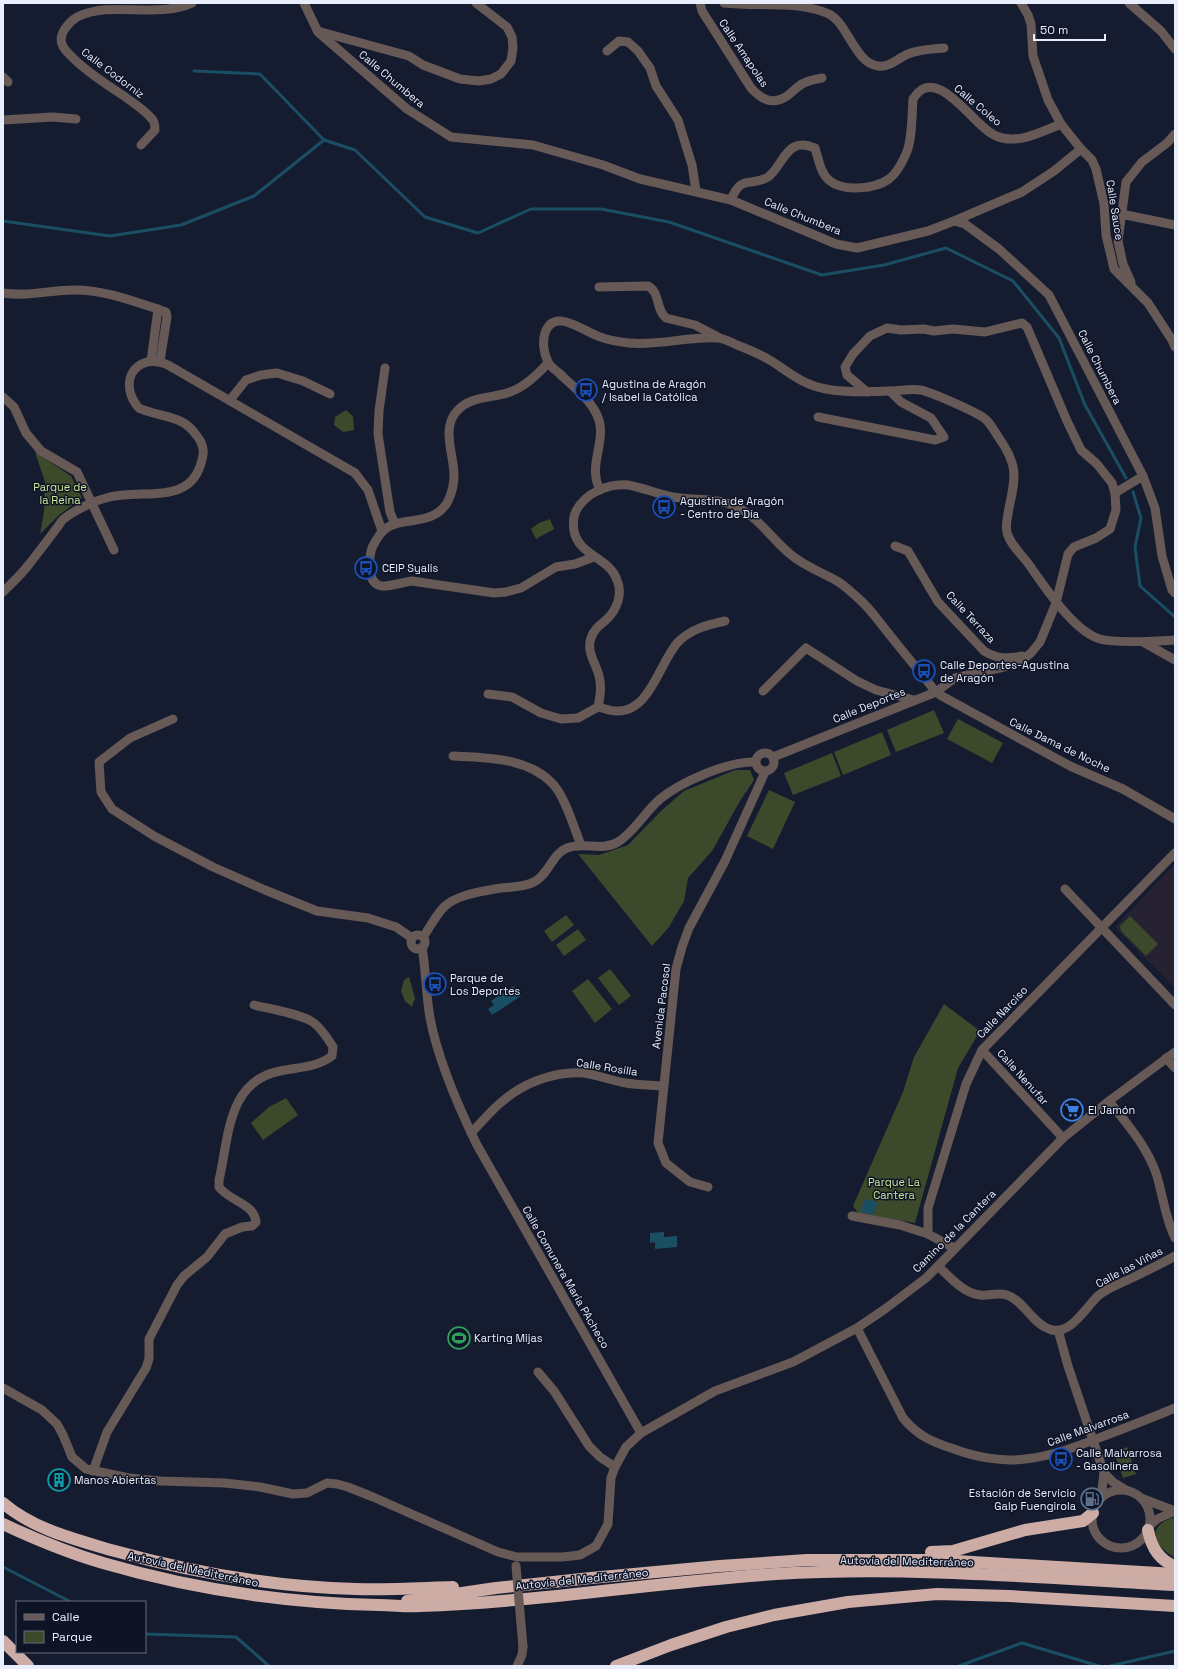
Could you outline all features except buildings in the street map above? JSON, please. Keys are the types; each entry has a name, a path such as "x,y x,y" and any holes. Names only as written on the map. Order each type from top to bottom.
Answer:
{"highway":[{"path":"3,1503 12,1511 31,1522 64,1535 135,1556 218,1574 268,1582 356,1589 470,1586 496,1588"},
{"path":"892,1559 913,1553 953,1551 1025,1530 1083,1521 1093,1513"},
{"name":"Autovía del Mediterráneo","path":"3,1524 49,1544 102,1563 174,1581 226,1591 296,1601 416,1607 488,1602 678,1582 778,1574 828,1572 949,1573 1175,1585"},
{"path":"1148,1528 1150,1542 1157,1553 1167,1563 1175,1566"},
{"path":"391,1605 415,1599 496,1588 720,1566 807,1560 940,1560 1030,1564 1175,1574"},
{"path":"617,1666 671,1644 726,1627 774,1615 848,1602 937,1594 1008,1596 1175,1606"},
{"path":"3,1641 28,1666"}],"street":[{"name":"Calle Codorniz","path":"141,145 155,130 153,120 136,105 87,70 66,52 61,44 62,35 66,27 76,17 86,11 100,7 117,6 177,8 192,3"},
{"name":"Calle Chumbera","path":"304,3 318,32 407,109 451,137 533,145 603,165 640,179 731,200 836,244 857,248 928,231 954,221 966,224 999,249 1049,295 1143,476 1154,508 1162,556 1172,590 1175,593"},
{"path":"318,32 409,56 422,65 460,79 479,81 491,79 501,74 511,61 513,48 512,37 507,27 476,3"},
{"name":"Calle Amapolas","path":"700,3 702,11 751,88 760,98 778,100 787,96 803,83 822,78"},
{"path":"724,3 751,5 790,3 819,9 830,14 840,24 858,51 868,62 876,66 889,65 909,54 924,49 944,48"},
{"name":"Calle Sauce","path":"1021,3 1031,24 1033,56 1043,85 1061,124 1092,160 1096,169 1104,204 1106,235 1114,268 1148,303 1175,347"},
{"path":"1129,3 1161,31 1175,49"},
{"path":"607,51 619,41 628,42 638,51 650,68 656,86 678,120 692,165 696,191"},
{"name":"Calle Coleo","path":"731,200 735,190 741,184 765,178 773,173 786,155 794,147 801,144 815,148 822,171 831,182 850,188 863,188 889,179 899,169 907,152 913,99 918,92 924,88 933,88 941,91 956,101 986,130 995,136 1007,139 1020,139 1061,124"},
{"path":"3,120 52,117 76,119"},
{"path":"1134,289 1123,264 1118,241 1126,182 1142,162 1167,143 1175,134"},
{"path":"954,221 1022,192 1054,171 1081,149"},
{"path":"1121,214 1175,225"},
{"path":"599,286 648,286 656,292 662,315 666,318 695,325 771,361 797,379 826,389 867,392 921,390 985,419 1010,455 1014,467 1015,482 1006,523 1010,540 1026,559 1056,603 1083,629 1100,639 1141,641 1175,640"},
{"path":"3,293 31,295 73,290 102,292 162,310 167,318 160,361"},
{"path":"151,361 162,310"},
{"path":"598,707 601,690 599,676 590,651 591,638 597,627 608,619 617,607 620,593 617,580 610,568 584,549 575,536 573,524 576,511 583,501 600,490 594,474 600,426 596,413 588,402 548,363 543,340 547,328 558,321 565,321 600,337 620,342 638,344 695,338 721,338"},
{"path":"867,392 847,375 845,367 853,354 870,336 888,328 934,331 953,329 985,332 1019,323 1025,325 1081,450 1097,464 1112,483 1115,493 1116,510 1110,529 1096,538 1074,547 1068,554 1056,603"},
{"path":"695,325 695,338"},
{"path":"3,592 28,565 64,518 92,503 106,498 124,494 172,492 187,486 197,473 203,454 201,441 191,427 173,417 139,408 133,401 128,387 130,376 140,365 151,361 160,361 230,400 355,474 368,490 382,531"},
{"path":"548,363 521,387 499,395 474,399 464,404 457,411 449,426 454,475 453,489 447,502 439,512 431,516 420,520 395,524 382,531 371,548 370,567 372,580 377,584 384,586 412,581 494,593 506,592 521,588 556,567 575,564 594,557"},
{"path":"385,368 379,411 378,434 390,512 395,524"},
{"path":"230,400 246,380 260,375 277,373 302,381 330,394"},
{"path":"818,417 935,440 944,436 931,418 901,402 890,392"},
{"path":"3,397 14,407 26,433 41,451 78,472 114,550"},
{"path":"1115,493 1143,476"},
{"name":"Calle Dama de Noche","path":"600,490 626,485 676,498 720,501 737,507 750,515 791,555 807,566 838,582 859,599 936,692 946,699 1070,766 1123,789 1175,818"},
{"name":"Calle Terraza","path":"895,546 908,551 938,602 984,651 993,656 1002,658 1013,658 1031,653"},
{"name":"Calle Deportes","path":"773,757 936,692 956,678 1004,668 1022,660 1031,653 1040,642 1056,603"},
{"path":"488,694 512,697 541,714 561,719 578,718 598,707 616,711 634,707 648,694 665,659 678,642 694,629 725,621"},
{"path":"1141,641 1175,660"},
{"path":"1175,644 1173,646 1172,654 1175,660"},
{"path":"763,691 806,648 857,681 876,690 914,700"},
{"path":"173,719 130,738 98,762 101,792 112,809 154,836 265,890 317,911 368,918 396,927 412,938"},
{"path":"765,753 773,757 773,767 765,772 760,771 756,767 755,762 760,754 765,753"},
{"path":"453,756 515,762 537,771 554,785 569,812 581,845"},
{"path":"423,936 445,906 464,896 485,891 526,885 535,882 549,868 555,857 568,847 581,845 599,848 610,847 620,840 660,800 682,784 708,773 741,762 755,762"},
{"name":"Avenida Pacosol","path":"708,1187 690,1182 666,1163 658,1143 676,969 689,928 725,861 765,772"},
{"name":"Calle Narciso","path":"928,1234 928,1208 966,1084 982,1050 1175,853"},
{"path":"1065,889 1175,1005"},
{"path":"417,934 423,936 425,943 422,948 418,949 413,947 411,943 412,938 417,934"},
{"name":"Calle Comunera María PAcheco","path":"422,948 430,1017 435,1038 471,1133 641,1433"},
{"path":"93,1471 107,1432 118,1411 146,1368 149,1359 149,1339 163,1315 177,1285 184,1276 207,1257 225,1234 242,1227 252,1226 256,1222 255,1215 251,1210 228,1196 218,1186 218,1180 233,1113 239,1098 251,1084 271,1073 311,1066 324,1062 332,1056 333,1047 314,1023 303,1017 254,1005"},
{"name":"Calle Nenufar","path":"982,1050 1063,1138"},
{"name":"Camino de la Cantera","path":"614,1467 626,1447 641,1433 715,1391 793,1362 857,1328 886,1309 926,1278 1063,1138 1108,1101 1175,1052"},
{"path":"1166,1058 1175,1068"},
{"name":"Calle Rosilla","path":"471,1133 504,1100 519,1089 551,1076 566,1073 583,1073 626,1083 663,1086"},
{"path":"1108,1101 1138,1138 1148,1153 1156,1174 1168,1224 1175,1238"},
{"path":"852,1216 900,1225 928,1234 954,1248"},
{"name":"Calle las Viñas","path":"1058,1330 1070,1326 1099,1296 1175,1256"},
{"path":"938,1266 967,1291 980,1295 1006,1295 1014,1298 1040,1323 1050,1330 1058,1330 1068,1366 1104,1473 1101,1498"},
{"name":"Calle Malvarrosa","path":"857,1328 903,1418 924,1438 966,1454 998,1459 1024,1460 1049,1456 1175,1408"},
{"path":"3,1388 42,1410 57,1424 64,1435 72,1457 86,1469 149,1480 232,1484 260,1487 293,1494 307,1493 327,1484 337,1484 373,1497 498,1552 517,1562 580,1555 596,1546 608,1524 611,1478 614,1467 600,1457 589,1446 554,1390 538,1372"},
{"path":"1104,1473 1113,1482 1126,1490 1141,1498 1175,1511"},
{"path":"1126,1490 1112,1491 1101,1498 1093,1513 1093,1524 1096,1533 1102,1540 1111,1546 1130,1546 1140,1540 1148,1528 1157,1519 1175,1511"},
{"path":"1141,1498 1149,1511 1148,1528"},
{"path":"517,1562 523,1647 522,1655 517,1666"}],"shaded area":[{"path":"1175,864 1175,988 1117,929 1116,926"}],"green space":[{"path":"346,410 353,416 354,430 343,432 334,425 335,417"},
{"name":"Parque de la Reina","path":"35,452 71,476 82,498 59,515 40,534 44,512 45,482"},
{"path":"550,519 554,529 536,539 531,529 539,523"},
{"path":"934,710 944,733 896,752 887,730"},
{"path":"958,719 1003,743 992,763 947,739"},
{"path":"882,732 891,755 843,775 834,752"},
{"path":"832,753 841,776 793,795 784,773"},
{"path":"735,770 750,770 754,780 740,801 712,851 688,878 684,901 669,927 652,946 578,854 599,855 628,845 661,811 684,791"},
{"path":"769,790 795,802 773,849 747,836"},
{"path":"566,915 574,925 552,942 544,931"},
{"path":"1130,916 1158,944 1146,956 1121,931 1120,926"},
{"path":"578,929 586,940 564,956 556,945"},
{"path":"610,969 631,996 619,1005 598,978"},
{"path":"409,977 415,998 412,1007 405,1001 401,991 404,980"},
{"path":"588,979 612,1009 595,1023 572,991"},
{"name":"Parque La Cantera","path":"944,1004 980,1031 958,1068 915,1223 858,1213 853,1206 903,1092 914,1057"},
{"path":"286,1098 298,1115 263,1140 251,1123 269,1107"},
{"path":"1127,1447 1136,1474 1123,1478 1114,1452"},
{"path":"1175,1517 1175,1558 1167,1553 1157,1542 1156,1530 1159,1525"}],"water":[{"path":"513,986 521,996 492,1015 488,1009 494,1005 491,1001"},
{"path":"865,1199 878,1202 873,1215 860,1212"},
{"path":"664,1232 664,1237 677,1236 677,1247 655,1249 655,1242 650,1243 650,1233"}],"waterway":[{"path":"194,71 260,74 324,140 355,150 425,217 478,233 531,209 601,209 669,222 822,275 884,265 946,248 1013,281 1059,338 1085,405 1126,478"},
{"path":"3,221 110,236 181,225 254,196 324,140"},
{"path":"1133,492 1141,518 1135,547 1140,586 1175,617"},
{"path":"3,1567 69,1601"},
{"path":"146,1634 236,1637 269,1666"},
{"path":"959,1666 1022,1643 1099,1666"},
{"path":"1110,1666 1175,1651"}],"place":[{"name":"Agustina de Aragón / Isabel la Católica","path":"586,390"},
{"name":"Agustina de Aragón - Centro de Día","path":"664,507"},
{"name":"CEIP Syalis","path":"366,568"},
{"name":"Calle Deportes-Agustina de Aragón","path":"924,671"},
{"name":"Parque de Los Deportes","path":"435,984"},
{"name":"El Jamón","path":"1072,1110"},
{"name":"Karting Mijas","path":"459,1338"},
{"name":"Calle Malvarrosa - Gasolinera","path":"1061,1459"},
{"name":"Manos Abiertas","path":"59,1480"},
{"name":"Estación de Servicio Galp Fuengirola","path":"1092,1499"}]}
